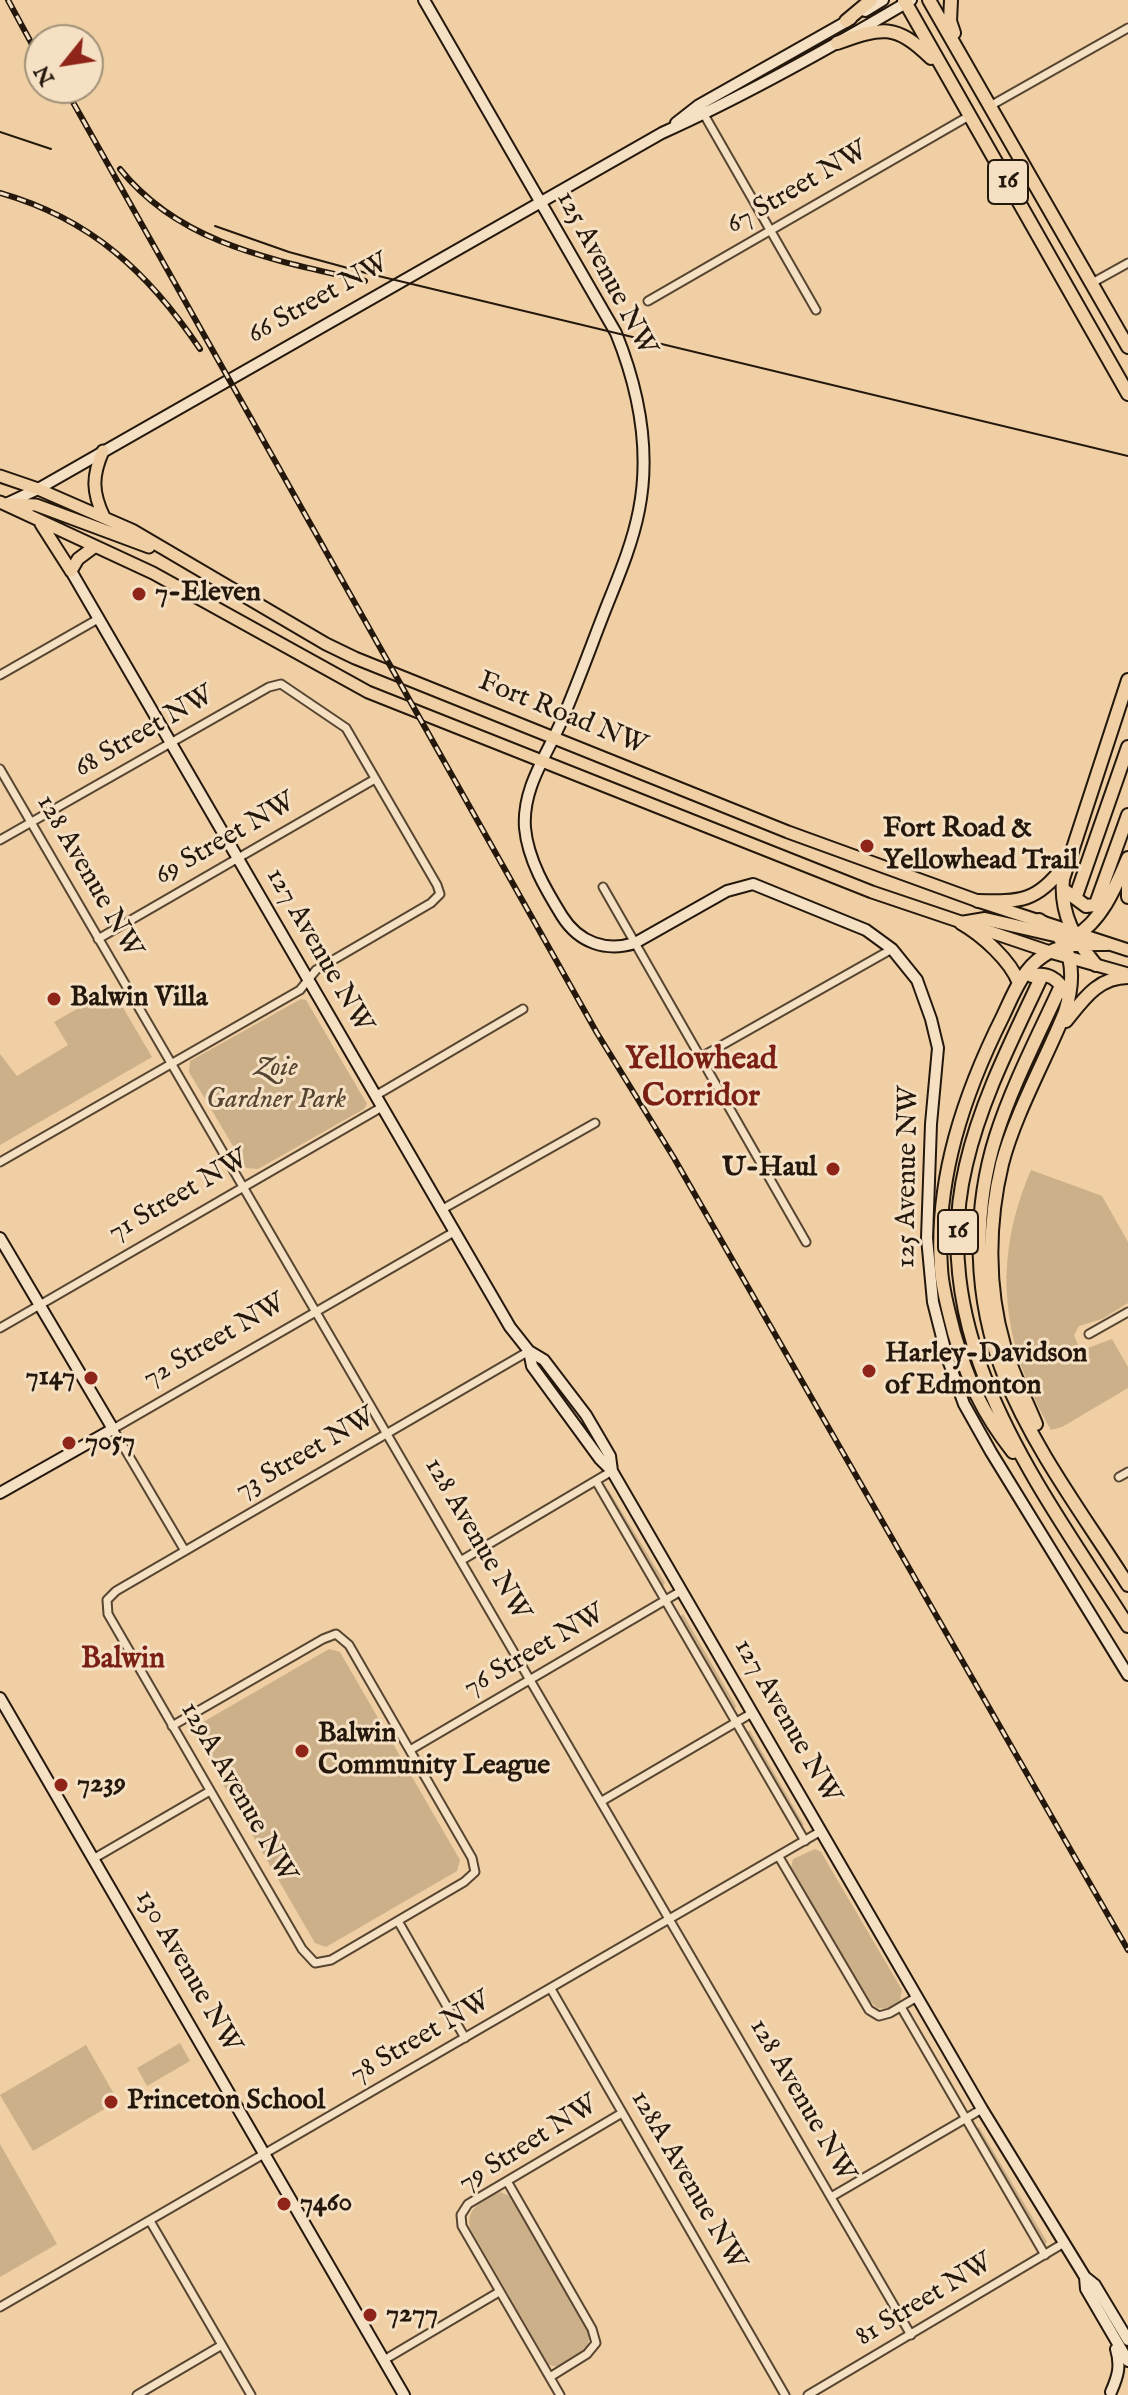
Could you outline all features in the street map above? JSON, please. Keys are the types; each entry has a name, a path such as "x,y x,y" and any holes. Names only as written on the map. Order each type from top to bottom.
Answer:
{"highway":[{"path":"846,21 871,0"},
{"name":"16","path":"929,0 1128,347"},
{"path":"951,0 950,21 963,59"},
{"name":"16","path":"907,1 941,69 1128,394"},
{"path":"837,43 869,32 899,33 913,41 941,69"},
{"path":"1096,965 1076,937 1062,887 1128,680"},
{"path":"1076,896 1128,747"},
{"path":"1062,887 1086,906 1100,905 1128,815"},
{"path":"978,901 1013,901 1036,895 1048,886 1070,857"},
{"path":"1038,1482 992,1425 973,1392 961,1361 941,1270 940,1220 956,1134 969,1091 1019,983 1033,965 1076,937 1103,901 1128,858"},
{"path":"1128,858 1128,897"},
{"path":"961,923 985,919 1064,946"},
{"path":"1039,920 1064,946 1073,978 1065,1012 1003,1162 995,1203 991,1265 994,1298 1005,1346 1056,1471"},
{"path":"961,923 973,929 1009,965 1019,983"},
{"path":"1076,937 1107,944"},
{"path":"1019,983 1040,974 1052,977 1065,990 1065,1012"},
{"path":"1055,1037 1083,997 1118,977 1128,976"},
{"name":"16","path":"1040,980 981,1112 965,1168 958,1229 961,1293 972,1347 1004,1424 1128,1626"},
{"name":"16","path":"1059,990 995,1139 981,1205 980,1251 987,1315 995,1349 1015,1400 1128,1585"}],"main road":[{"path":"103,451 93,487 104,517"},
{"name":"Fort Road NW","path":"0,476 104,517 335,648 776,828 1039,920 1076,937"},
{"path":"0,485 38,489"},
{"path":"2,505 37,506 169,554"},
{"name":"Fort Road NW","path":"2,505 153,573 359,687 848,883 1050,952"},
{"path":"39,521 71,571 78,559 94,547"},
{"path":"1107,944 1128,950"},
{"path":"1064,946 1096,965 1128,976"}],"street":[{"name":"125 Avenue NW","path":"424,0 616,333 635,385 643,447 641,498 631,540 554,737 530,789 525,819 527,841 538,873 563,918 576,933 601,946 620,947 635,943 727,891 744,885 763,886 866,930 892,949 917,980 938,1048 931,1127 927,1238 933,1302 947,1357 964,1404 991,1452 1128,1675"},
{"name":"66 Street NW","path":"2,505 38,489 662,133 883,0"},
{"name":"66 Street NW","path":"701,110 837,43 907,1"},
{"path":"990,106 1128,28"},
{"path":"701,110 816,310"},
{"name":"67 Street NW","path":"648,301 969,116"},
{"path":"1091,284 1128,263"},
{"name":"127 Avenue NW","path":"71,571 510,1327 529,1351 544,1360 586,1415 610,1456 612,1471 982,2109 1085,2277 1095,2285 1128,2361"},
{"path":"0,675 98,619"},
{"name":"68 Street NW","path":"0,840 269,687 286,685 346,728 375,779"},
{"name":"128 Avenue NW","path":"0,769 911,2335"},
{"path":"0,1162 300,990 316,970 431,903 440,894 375,779"},
{"name":"69 Street NW","path":"98,939 375,779"},
{"path":"603,887 806,1242"},
{"path":"701,1057 892,949"},
{"path":"375,1096 523,1009"},
{"name":"71 Street NW","path":"0,1328 382,1107"},
{"path":"441,1210 595,1123"},
{"name":"72 Street NW","path":"0,1493 454,1232"},
{"path":"0,1238 185,1551"},
{"path":"1089,1334 1128,1312"},
{"name":"73 Street NW","path":"107,1600 116,1591 529,1351"},
{"path":"462,1560 612,1471"},
{"path":"1119,1477 1128,1472"},
{"name":"127 Avenue NW","path":"596,1481 805,1841"},
{"name":"76 Street NW","path":"410,1750 681,1591"},
{"name":"129A Avenue NW","path":"107,1600 108,1614 302,1949 315,1963 331,1960 398,1921"},
{"path":"172,1726 323,1639 336,1634 349,1645 472,1858 475,1872 464,1882 398,1921 465,2038"},
{"name":"130 Avenue NW","path":"0,1698 404,2395"},
{"path":"602,1801 752,1713"},
{"path":"93,1859 210,1791"},
{"name":"78 Street NW","path":"0,2307 821,1831"},
{"path":"779,1857 869,2010 879,2016 917,1997"},
{"name":"128A Avenue NW","path":"551,1989 785,2395"},
{"path":"901,2007 1045,2255"},
{"path":"831,2197 982,2109"},
{"name":"79 Street NW","path":"499,2292 462,2226 461,2215 468,2204 622,2113"},
{"path":"507,2181 592,2329 596,2343 587,2354 550,2377"},
{"path":"150,2221 251,2395"},
{"name":"81 Street NW","path":"808,2395 1064,2243"},
{"path":"384,2360 499,2292 560,2395"},
{"path":"1115,2328 1128,2338"},
{"path":"1108,2394 1118,2376 1120,2360 1115,2328"},
{"path":"137,2395 222,2345"},
{"path":"1108,2394 1128,2382"}],"green space":[{"path":"112,989 152,1057 0,1145 0,1054 17,1076 68,1045 54,1022"},
{"name":"Zoie Gardner Park","path":"301,999 306,1000 367,1104 364,1109 258,1169 246,1168 189,1072 190,1061"},
{"path":"1031,1170 1102,1196 1128,1242 1128,1303 1102,1319 1079,1326 1074,1335 1078,1345 1085,1349 1112,1339 1128,1367 1128,1388 1062,1427 1051,1430 1022,1366 1008,1303 1010,1238"},
{"path":"607,1491 665,1583 663,1586"},
{"path":"683,1614 736,1706 735,1709 680,1617"},
{"path":"329,1649 340,1652 460,1860 457,1871 326,1947 315,1943 195,1736 198,1725"},
{"path":"747,1731 750,1731 804,1825 801,1825"},
{"path":"815,1849 821,1852 902,1990 900,2001 889,2009 877,2008 868,1999 791,1868 793,1859"},
{"path":"180,2043 190,2061 147,2086 137,2068"},
{"path":"86,2045 118,2101 33,2151 0,2095"},
{"path":"979,2127 1047,2242 1045,2244 977,2129"},
{"path":"0,2144 57,2244 0,2277"},
{"path":"500,2192 510,2196 588,2332 585,2349 558,2367 549,2365 470,2228 473,2210"}],"tram line":[{"path":"0,132 51,149"},
{"path":"215,226 289,252 366,273 1128,456"}],"railway":[{"path":"8,0 24,30"},
{"path":"74,104 597,1033 674,1158 1128,1950"},
{"path":"120,169 144,195 171,216 201,232 264,256 365,281"},
{"path":"0,193 62,218 90,233 115,252 160,296 200,349"}],"place":[{"name":"7-Eleven","path":"139,594"},
{"name":"Fort Road & Yellowhead Trail","path":"867,846"},
{"name":"Balwin Villa","path":"54,999"},
{"name":"U-Haul","path":"833,1169"},
{"name":"Harley-Davidson of Edmonton","path":"869,1371"},
{"name":"7147","path":"91,1378"},
{"name":"7057","path":"69,1443"},
{"name":"Balwin Community League","path":"302,1751"},
{"name":"7239","path":"61,1785"},
{"name":"Princeton School","path":"111,2102"},
{"name":"7460","path":"284,2204"},
{"name":"7277","path":"370,2315"}],"district":[{"name":"Yellowhead Corridor","path":"701,1080"},
{"name":"Balwin","path":"123,1661"}]}
